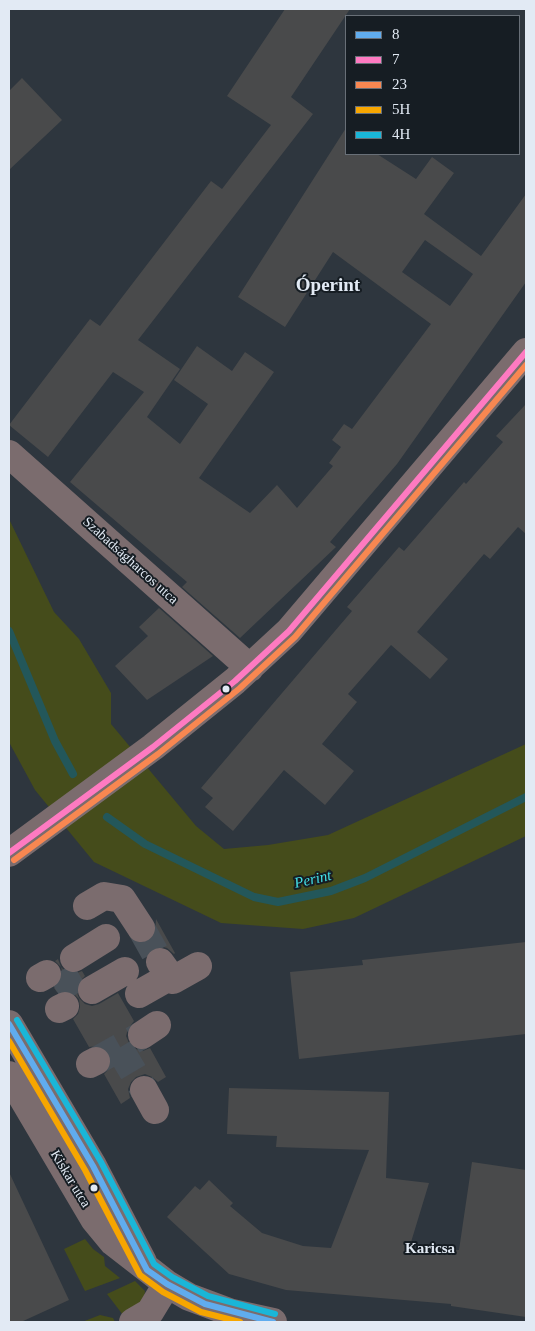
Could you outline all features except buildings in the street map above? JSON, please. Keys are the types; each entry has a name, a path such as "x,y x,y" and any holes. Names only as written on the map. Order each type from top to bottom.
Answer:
{"street":[{"path":"9,853 154,747 250,668 289,631 526,352"},
{"name":"Szabadságharcos utca","path":"9,454 250,668"},
{"path":"87,906 104,896 122,899 141,928"},
{"path":"83,974 116,955 83,974"},
{"path":"139,994 164,968 173,980 194,959"},
{"name":"Kiskar utca","path":"9,1024 157,1277"},
{"name":"Kiskar utca","path":"9,1075 103,1231 113,1242 157,1277"},
{"path":"47,1140 75,1164 93,1166"},
{"path":"132,1322 150,1312 157,1277 202,1313 273,1322"}],"green space":[{"path":"9,519 54,612 79,639 111,693 111,724 196,826 224,849 268,845 328,835 526,744 526,836 354,918 303,929 221,923 94,862 35,790 9,742"},
{"path":"85,1239 93,1249 104,1257 105,1266 120,1278 85,1291 64,1249"},
{"path":"135,1281 145,1291 144,1299 126,1319 107,1294"},
{"path":"100,1315 113,1318 115,1322 82,1322"}],"waterway":[{"name":"Perint","path":"9,631 55,741 73,774"},
{"name":"Perint","path":"107,817 145,844 254,897 278,902 331,891 365,878 526,797"}],"tunnel":[{"path":"141,928 160,962"},
{"path":"56,990 83,974"},
{"path":"96,1061 142,1035"},
{"path":"119,1048 144,1090"}],"transit line":[{"name":"7","path":"9,853 153,747 235,681 289,631 526,352"},
{"name":"23","path":"14,860 158,754 240,688 295,637 526,365"},
{"name":"4H","path":"17,1020 101,1162 154,1264 172,1277 208,1296 275,1314"},
{"name":"8","path":"9,1024 93,1166 147,1270 167,1284 205,1304 273,1322"},
{"name":"5H","path":"9,1041 85,1170 140,1275 163,1292 201,1312 240,1322"}],"district":[{"name":"Óperint","path":"328,286"},
{"name":"Karicsa","path":"430,1249"}]}
